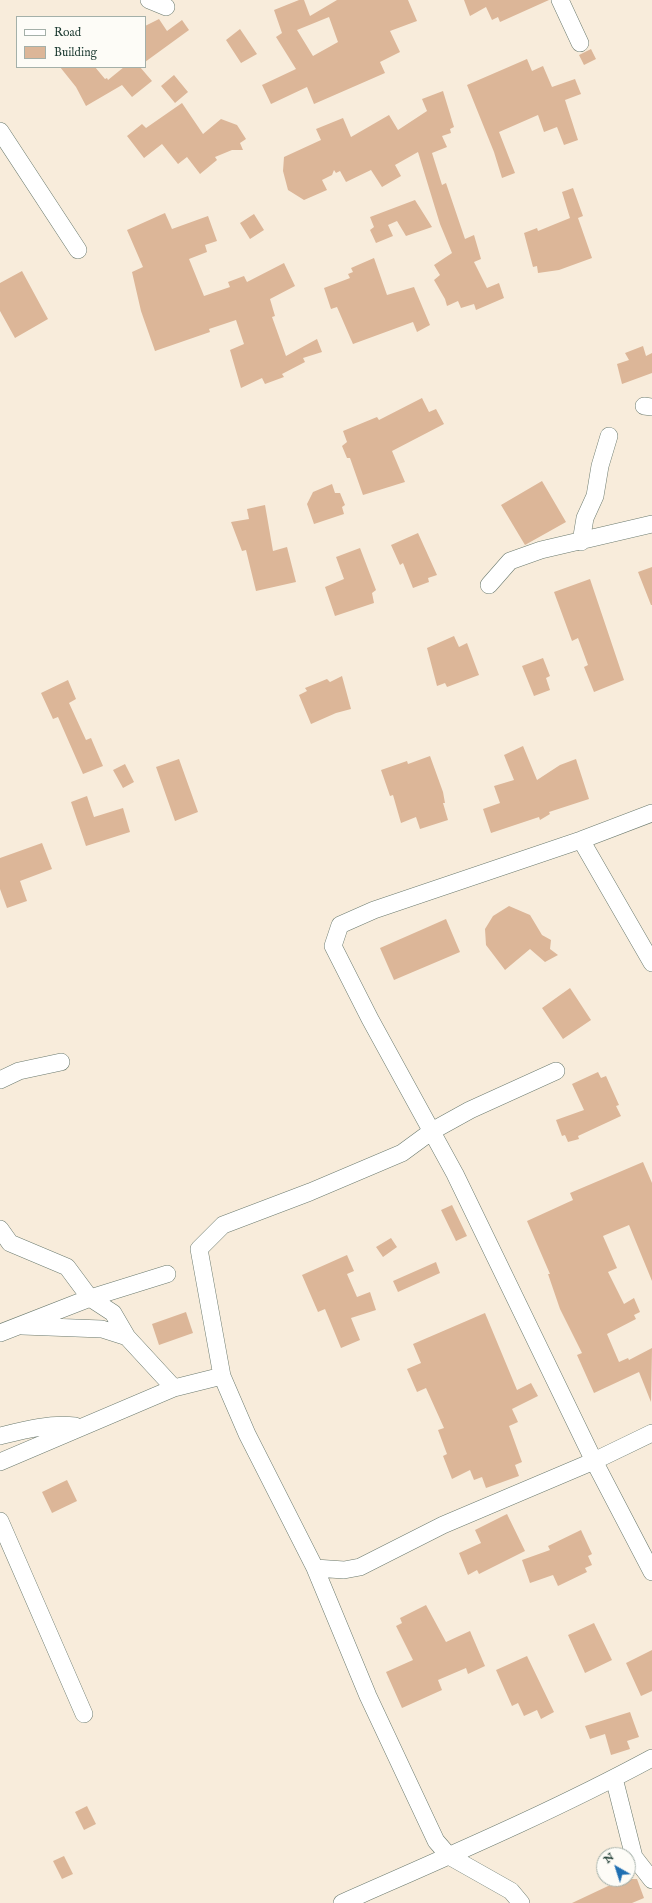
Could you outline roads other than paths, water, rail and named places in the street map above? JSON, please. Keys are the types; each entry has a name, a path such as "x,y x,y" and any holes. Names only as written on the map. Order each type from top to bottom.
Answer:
{"street":[{"path":"149,0 166,7"},
{"path":"560,0 580,44"},
{"path":"0,131 78,250"},
{"path":"581,542 585,518 595,496 600,466 609,436"},
{"path":"489,585 510,561 541,550 581,542 652,524"},
{"path":"652,814 581,840 374,910 340,925 333,946 370,1019 432,1131 528,1324 594,1462 652,1572"},
{"path":"581,840 652,963"},
{"path":"0,1080 19,1071 61,1062"},
{"path":"521,1903 511,1891 449,1856 436,1841 344,1641 315,1568 247,1434 222,1376 199,1250 223,1225 310,1192 402,1154 432,1131 470,1110 556,1071"},
{"path":"0,1229 10,1243 67,1267 90,1298 113,1313 127,1337 174,1388"},
{"path":"0,1332 8,1324 167,1274"},
{"path":"8,1324 102,1328 127,1337"},
{"path":"0,1462 174,1388 222,1376"},
{"path":"0,1436 21,1430 61,1425 82,1427"},
{"path":"315,1568 344,1570 360,1567 443,1525 594,1462 652,1433"},
{"path":"0,1521 84,1714"},
{"path":"342,1903 449,1856 614,1778 652,1758"},
{"path":"614,1778 634,1857 652,1880"}]}
